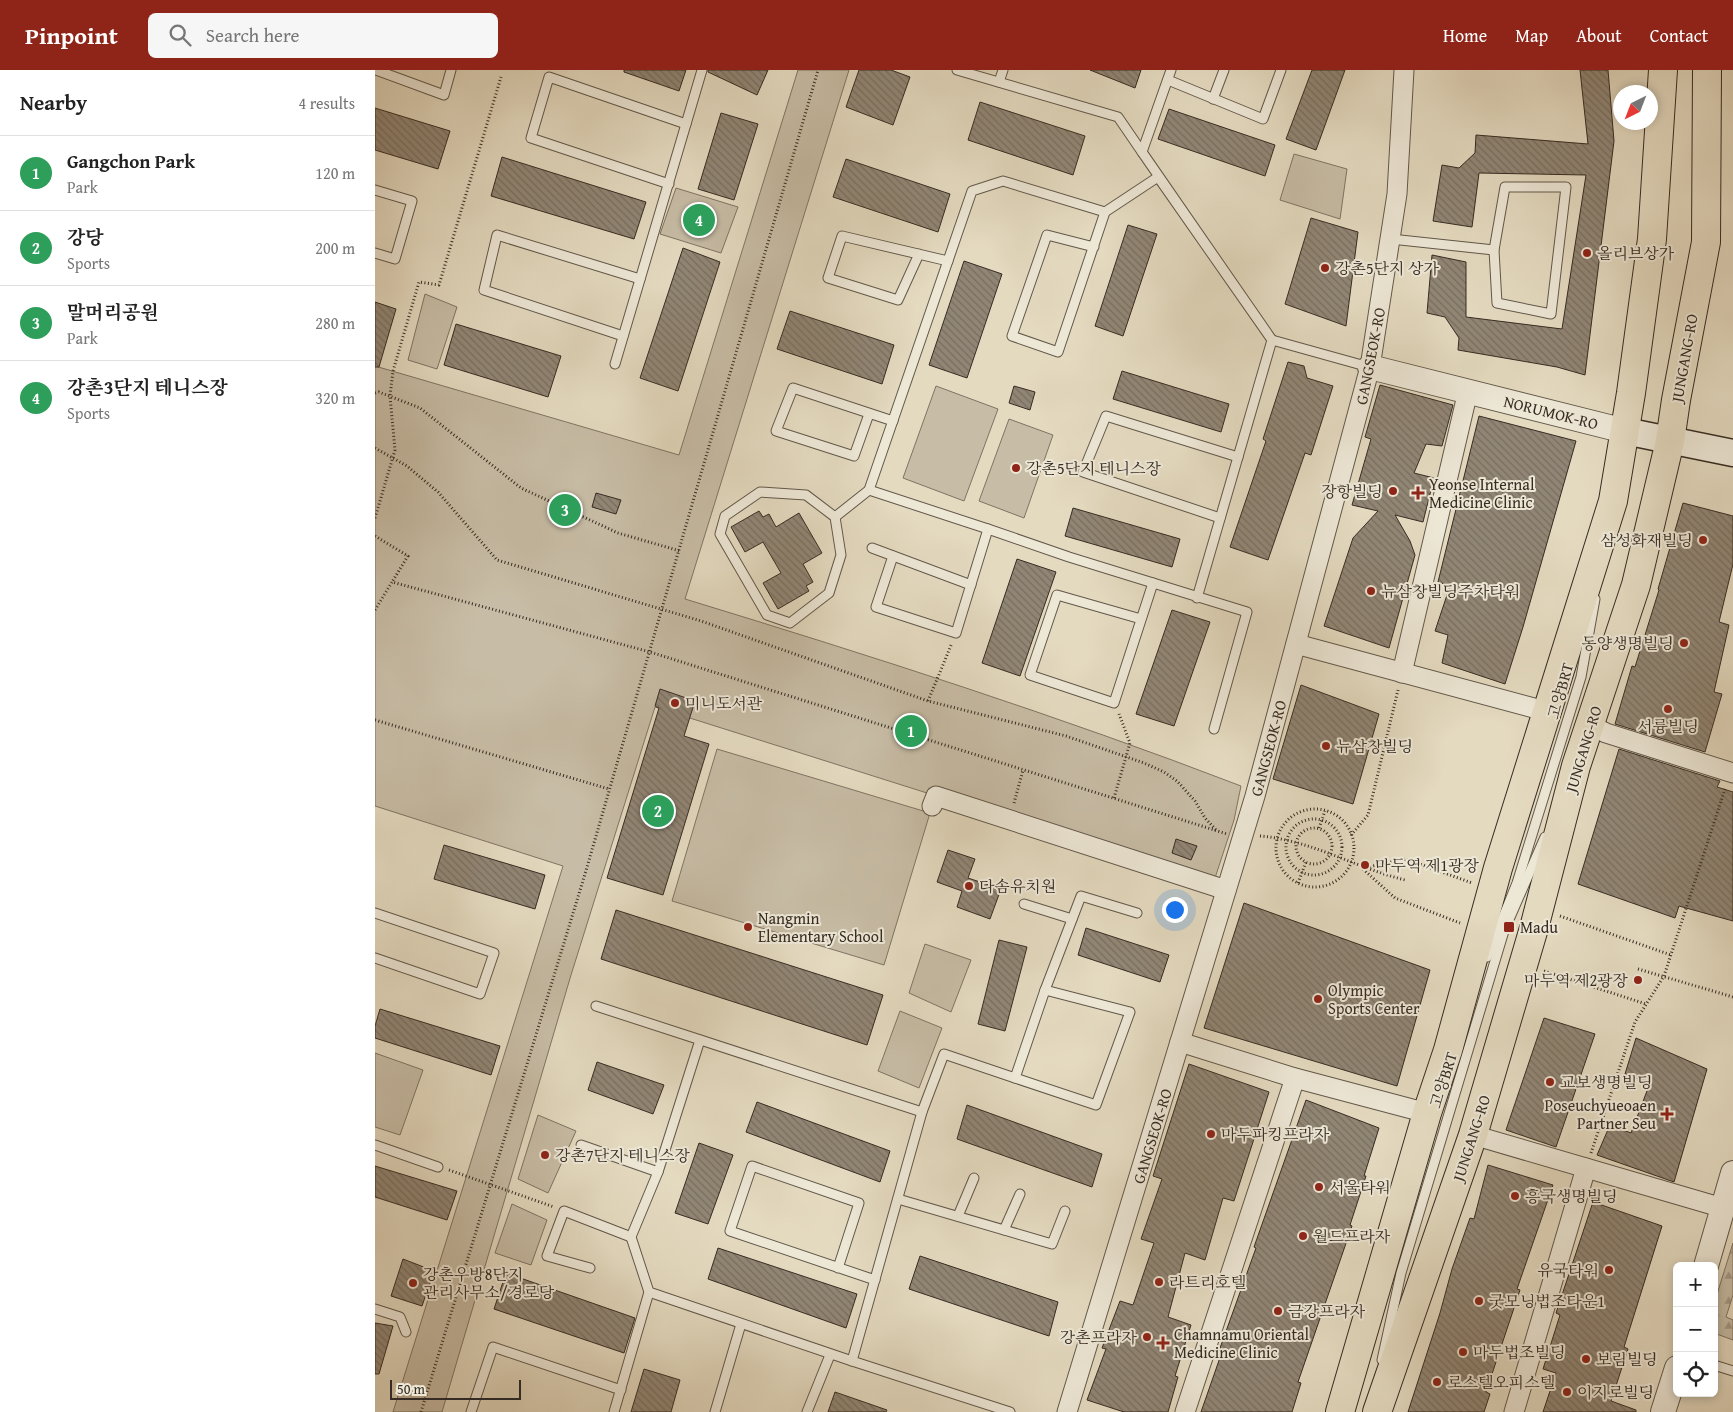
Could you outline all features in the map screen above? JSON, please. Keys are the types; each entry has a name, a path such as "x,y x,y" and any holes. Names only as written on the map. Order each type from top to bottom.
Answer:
{"main road":[{"path":"1339,1412 1427,1113 1448,1050 1497,868 1545,711 1613,501 1652,239 1663,70"},
{"name":"JUNGANG-RO","path":"1377,1412 1473,1135 1534,928 1576,766 1636,585 1670,440 1706,242 1707,70"},
{"name":"NORUMOK-RO","path":"1625,430 1733,453"}],"street":[{"name":"GANGSEOK-RO","path":"1067,1412 1255,796 1370,367 1397,194 1404,70"},
{"name":"NORUMOK-RO","path":"1370,367 1625,430"},
{"path":"1402,673 1468,391"},
{"path":"1296,644 1545,711"},
{"path":"1589,725 1606,733 1732,769"},
{"path":"932,806 936,796 1226,890"},
{"path":"1180,1042 1295,1078 1427,1113"},
{"path":"1185,1412 1295,1078"},
{"path":"1473,1135 1723,1208"},
{"path":"1515,1412 1586,1168"},
{"path":"1707,1262 1733,1173"},
{"path":"1663,1412 1673,1381"}],"lane":[{"path":"376,70 444,95 451,70"},
{"path":"615,364 702,70"},
{"path":"957,70 1118,117 1272,340"},
{"path":"999,82 1003,70"},
{"path":"1143,152 1171,70"},
{"path":"1213,99 1224,70"},
{"path":"1167,80 1263,119 1281,70"},
{"path":"669,184 531,138 549,77 686,124"},
{"path":"1094,247 1047,235 1012,336 1058,352 1094,247 1105,212 1158,177 1272,340 1370,367"},
{"path":"835,517 869,490 972,191 1003,180 1105,212"},
{"path":"1505,187 1566,187 1551,314 1497,302 1494,250 1505,187"},
{"path":"375,190 412,201 395,259 375,253"},
{"path":"623,336 483,290 497,235 640,279"},
{"path":"919,254 898,300 828,278 842,236 919,254 948,261"},
{"path":"1391,239 1494,250"},
{"path":"1197,598 1272,340"},
{"path":"869,414 854,456 776,431 793,388 893,421"},
{"path":"1220,518 1083,472 1106,416 1238,457"},
{"path":"869,490 1069,557 1247,612 1214,729"},
{"path":"760,492 806,495 835,517 841,555 829,593 790,623 767,616 720,534 725,516 760,492"},
{"path":"1599,579 1613,501"},
{"path":"893,556 876,607 956,633 988,529"},
{"path":"872,548 971,585"},
{"path":"1141,619 1057,594 1030,675 1114,703 1153,582"},
{"name":"고양BRT","path":"1448,1050 1517,883 1581,677 1597,589"},
{"path":"1552,821 1576,766"},
{"name":"고양BRT","path":"1381,1366 1401,1273 1501,940 1548,830"},
{"path":"1015,1078 1045,990 1081,896 1137,913"},
{"path":"1024,904 1072,918"},
{"path":"375,913 494,953 479,994 375,958"},
{"path":"852,1361 922,1112 944,1054 1096,1105 1130,1012 1045,990"},
{"path":"596,1006 922,1112"},
{"path":"614,1412 649,1292 631,1236 658,1172 700,1040"},
{"path":"375,1145 439,1166"},
{"path":"581,1145 658,1172"},
{"path":"838,1268 859,1203 752,1166 730,1231 838,1268 875,1280"},
{"path":"958,1216 974,1178"},
{"path":"1004,1230 1020,1194"},
{"path":"898,1198 1052,1244 1065,1211"},
{"path":"590,1268 547,1256 563,1211 631,1236"},
{"path":"649,1292 830,1355 1011,1412"},
{"path":"375,1309 400,1317 406,1332"},
{"path":"715,1412 741,1324"},
{"path":"471,1412 493,1347 621,1390"},
{"path":"807,1412 830,1355"},
{"path":"1718,1366 1733,1371"},
{"path":"1371,1412 1377,1384"}],"path":[{"path":"421,1412 663,609 819,70"},
{"path":"375,518 393,458 395,437 390,396 393,371 419,282 439,285 501,77"},
{"path":"375,392 420,408 521,488 618,533 680,550"},
{"path":"375,448 393,458 438,492 497,560 663,609 813,659 928,701 1066,736 1164,772 1177,781 1195,801 1205,818 1217,831"},
{"path":"375,536 408,556 375,610"},
{"path":"392,582 650,652 1217,831 1235,835"},
{"path":"928,701 956,633"},
{"path":"1351,835 1368,815 1402,673"},
{"path":"1114,703 1131,743 1114,798"},
{"path":"375,720 609,789"},
{"path":"1586,1168 1635,1022 1664,976 1732,769"},
{"path":"1009,820 1023,770"},
{"path":"1313,809 1325,811 1336,816 1345,824 1351,835 1353,847 1351,863 1337,881 1324,886 1311,887 1298,883 1287,876 1279,864 1276,852 1277,838 1282,827 1290,818 1301,812 1313,809"},
{"path":"1319,828 1325,811"},
{"path":"1322,819 1337,830 1343,847 1339,858 1330,871 1311,875 1302,872 1289,859 1287,841 1296,825 1304,820 1322,819"},
{"path":"1319,828 1325,831 1332,841 1331,853 1318,864 1306,862 1298,854 1296,843 1301,832 1307,829 1319,828"},
{"path":"1256,836 1277,838 1331,853 1363,868 1405,880"},
{"path":"1363,868 1406,859 1475,884"},
{"path":"1298,883 1306,862"},
{"path":"1363,868 1395,898 1466,926"},
{"path":"1552,913 1671,955"},
{"path":"1638,968 1733,997"},
{"path":"1540,970 1646,1004"},
{"path":"439,1166 563,1211"}],"green space":[{"path":"798,70 849,70 685,599 965,688 1104,735 1241,786 1234,820 1215,878 929,788 927,793 655,707 571,975 442,1412 393,1412 563,866 375,806 375,366 679,455"},
{"path":"1294,154 1347,169 1340,219 1280,200"},
{"path":"676,188 738,207 721,253 660,234"},
{"path":"425,294 457,307 437,369 408,360"},
{"path":"936,386 998,409 964,501 903,478"},
{"name":"강촌5단지 테니스장","path":"1009,419 1053,435 1024,518 979,501"},
{"path":"717,749 930,813 884,965 672,901"},
{"path":"925,944 971,960 951,1012 909,993"},
{"path":"900,1011 942,1028 919,1088 878,1071"},
{"path":"375,1053 423,1070 400,1135 375,1127"},
{"name":"강촌7단지 테니스장","path":"538,1115 576,1131 548,1193 518,1179"},
{"path":"512,1204 547,1220 531,1265 495,1253"},
{"path":"1733,1243 1733,1295 1726,1317 1733,1320 1733,1340 1718,1334 1718,1291"}],"building":[{"path":"624,70 686,70 679,91 624,72"},
{"path":"708,70 768,70 757,95 708,72"},
{"path":"859,70 891,70 910,77 893,125 846,107"},
{"path":"1090,70 1141,70 1135,88"},
{"path":"1312,70 1345,70 1316,150 1286,139"},
{"path":"1580,70 1608,70 1614,141 1585,375 1557,367 1458,350 1459,338 1445,317 1427,313 1432,255 1466,262 1466,317 1562,329 1586,175 1479,173 1472,227 1433,221 1442,165 1459,168 1475,153 1476,135 1588,144"},
{"path":"980,102 1085,136 1073,175 968,140"},
{"path":"375,108 450,131 438,169 375,150"},
{"path":"1169,109 1275,145 1265,176 1158,139"},
{"path":"721,113 758,124 734,200 698,189"},
{"path":"502,157 646,202 634,239 491,196"},
{"path":"846,159 950,194 938,232 833,197"},
{"name":"강촌5단지 상가","path":"1311,218 1358,232 1346,326 1285,304"},
{"path":"1128,225 1157,234 1123,336 1095,326"},
{"path":"683,248 720,262 678,391 640,378"},
{"path":"964,261 1002,274 967,378 929,365"},
{"path":"375,302 396,309 379,367 375,367"},
{"path":"790,311 894,345 882,384 777,349"},
{"path":"456,324 561,356 548,397 444,365"},
{"path":"1288,362 1304,366 1307,378 1333,386 1311,455 1305,453 1268,560 1230,547 1266,441 1263,439"},
{"path":"1122,371 1229,404 1221,432 1113,399"},
{"path":"1380,385 1453,405 1442,446 1426,444 1414,473 1434,478 1423,522 1395,515 1410,541 1415,555 1389,648 1324,626 1353,538 1378,511 1352,505 1371,439 1365,437"},
{"path":"1014,386 1035,392 1030,410 1009,403"},
{"path":"1479,416 1576,441 1505,684 1442,663 1448,635 1435,631 1450,586 1438,582"},
{"path":"596,493 621,500 616,514 592,507"},
{"path":"1683,503 1733,516 1733,564 1719,622 1729,625 1714,692 1722,694 1705,752 1615,724 1632,666 1635,667 1659,590"},
{"path":"1073,508 1180,539 1172,567 1065,536"},
{"path":"759,511 763,517 769,514 776,527 799,513 822,553 803,564 813,582 806,586 809,591 778,609 763,583 781,573 763,542 745,552 731,527"},
{"path":"1017,559 1056,572 1020,676 982,663"},
{"path":"1172,610 1210,622 1174,726 1136,714"},
{"name":"뉴삼창빌딩","path":"1301,685 1379,714 1353,804 1273,779"},
{"path":"660,689 695,701 684,736 709,744 663,895 607,878 659,708 655,706"},
{"path":"1619,749 1720,781 1717,787 1733,792 1733,921 1679,906 1675,918 1578,884"},
{"path":"1176,839 1197,846 1191,860 1172,853"},
{"path":"444,845 545,875 535,909 434,879"},
{"name":"다솜유치원","path":"948,850 975,859 968,878 1001,889 990,919 957,907 962,891 937,882"},
{"name":"Olympic Sports Center","path":"1244,903 1430,970 1397,1086 1204,1028"},
{"path":"616,910 883,995 867,1045 601,959"},
{"path":"1086,928 1169,955 1160,982 1078,955"},
{"path":"999,940 1027,947 1005,1031 978,1024"},
{"path":"380,1009 500,1046 491,1075 375,1038 375,1026"},
{"name":"교보생명빌딩","path":"1544,1018 1595,1034 1556,1147 1506,1130"},
{"path":"1636,1038 1707,1069 1674,1182 1597,1155 1610,1125 1631,1133 1650,1083 1625,1074"},
{"path":"597,1062 664,1085 653,1114 588,1090"},
{"path":"1189,1064 1269,1092 1234,1201 1223,1198 1205,1260 1185,1253 1168,1317 1191,1325 1175,1376 1178,1377 1168,1412 1124,1412 1087,1400 1106,1349 1102,1348 1120,1301 1133,1305 1154,1243 1141,1239 1162,1179 1153,1176"},
{"path":"1306,1100 1379,1128 1350,1225 1352,1226 1298,1382 1301,1383 1292,1412 1201,1412 1223,1349 1220,1348"},
{"path":"757,1102 890,1151 880,1182 746,1132"},
{"path":"967,1105 1102,1154 1092,1187 957,1139"},
{"path":"699,1143 733,1155 708,1224 675,1213"},
{"path":"1488,1165 1553,1185 1517,1289 1520,1290 1486,1392 1490,1394 1484,1412 1408,1412 1452,1269 1470,1218 1474,1219"},
{"path":"375,1166 457,1191 447,1220 375,1197"},
{"path":"1593,1202 1662,1226 1624,1347 1628,1349 1611,1401 1636,1410 1636,1412 1543,1412 1556,1373 1543,1369 1560,1315 1556,1313"},
{"path":"718,1248 857,1294 846,1328 708,1279"},
{"path":"920,1256 1058,1302 1049,1336 909,1289"},
{"name":"강촌우방8단지 관리사무소/경로당","path":"403,1259 434,1271 422,1306 391,1296"},
{"path":"506,1273 635,1318 624,1353 494,1309"},
{"path":"375,1323 393,1326 379,1374 375,1374"},
{"path":"644,1369 680,1380 671,1412 631,1412"},
{"path":"835,1392 887,1410 886,1412 828,1412"}],"place":[{"name":"강촌3단지 테니스장","path":"699,220"},
{"name":"올리브상가","path":"1587,253"},
{"name":"강촌5단지 상가","path":"1325,268"},
{"name":"강촌5단지 테니스장","path":"1016,468"},
{"name":"장항빌딩","path":"1393,491"},
{"name":"Yeonse Internal Medicine Clinic","path":"1418,493"},
{"name":"말머리공원","path":"565,510"},
{"name":"삼성화재빌딩","path":"1703,540"},
{"name":"뉴삼창빌딩주차타워","path":"1371,591"},
{"name":"동양생명빌딩","path":"1684,643"},
{"name":"미니도서관","path":"675,703"},
{"name":"서륭빌딩","path":"1668,709"},
{"name":"Gangchon Park","path":"911,731"},
{"name":"뉴삼창빌딩","path":"1326,746"},
{"name":"강당","path":"658,811"},
{"name":"마두역 제1광장","path":"1365,865"},
{"name":"다솜유치원","path":"969,886"},
{"name":"Nangmin Elementary School","path":"748,927"},
{"name":"Madu","path":"1509,927"},
{"name":"마두역 제2광장","path":"1638,980"},
{"name":"Olympic Sports Center","path":"1318,999"},
{"name":"교보생명빌딩","path":"1550,1082"},
{"name":"Poseuchyueoaen Partner Seu","path":"1667,1114"},
{"name":"마두파킹프라자","path":"1211,1134"},
{"name":"강촌7단지 테니스장","path":"545,1155"},
{"name":"서울타워","path":"1319,1187"},
{"name":"흥국생명빌딩","path":"1515,1196"},
{"name":"월드프라자","path":"1303,1236"},
{"name":"유국타워","path":"1609,1270"},
{"name":"라트리호텔","path":"1159,1282"},
{"name":"강촌우방8단지 관리사무소/경로당","path":"413,1283"},
{"name":"굿모닝법조타운1","path":"1479,1301"},
{"name":"금강프라자","path":"1278,1311"},
{"name":"강촌프라자","path":"1147,1337"},
{"name":"Chamnamu Oriental Medicine Clinic","path":"1163,1343"},
{"name":"마두법조빌딩","path":"1463,1352"},
{"name":"보림빌딩","path":"1586,1359"},
{"name":"로스텔오피스텔","path":"1437,1382"},
{"name":"이지로빌딩","path":"1567,1392"}]}
